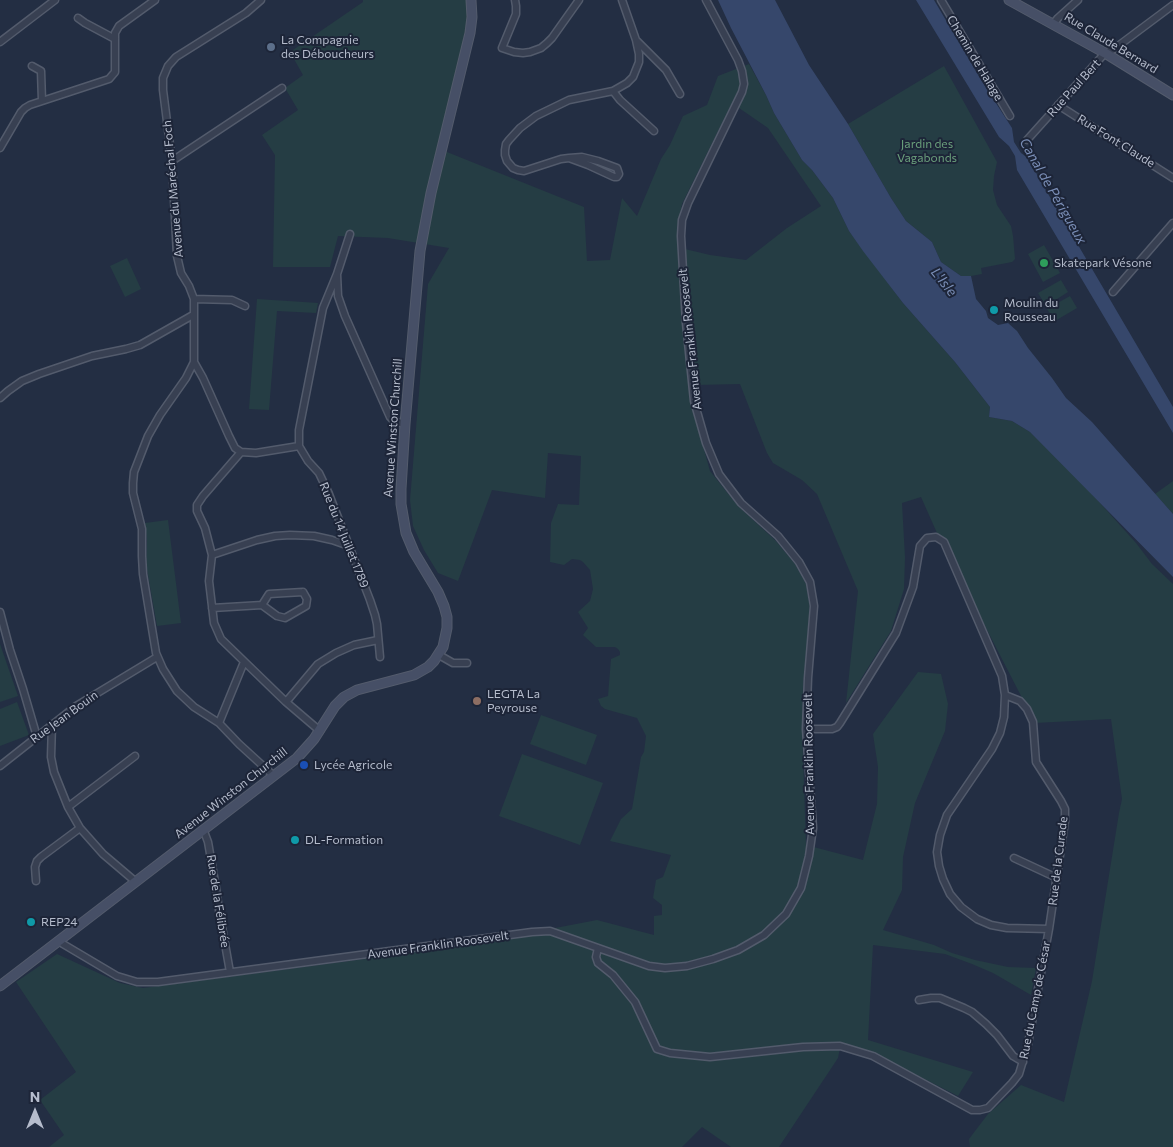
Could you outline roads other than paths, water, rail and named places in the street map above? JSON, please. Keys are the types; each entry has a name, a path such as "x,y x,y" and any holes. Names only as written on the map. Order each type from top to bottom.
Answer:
{"main road":[{"name":"Avenue Winston Churchill","path":"0,986 297,758 307,748 335,706 344,697 351,692 414,675 428,667 439,655 443,647 446,636 447,617 444,606 438,592 414,552 406,533 400,504 405,424 422,234 470,33 472,17 470,0"},
{"name":"Rue Claude Bernard","path":"1009,0 1105,53 1173,95"}],"street":[{"path":"0,42 55,0"},
{"path":"1,143 21,112 30,105 109,79 115,72 115,33 119,26 155,0"},
{"name":"Avenue du Maréchal Foch","path":"194,362 194,299 181,273 177,256 172,161 163,78 168,66 176,57 246,13 261,0"},
{"path":"515,0 516,14 502,48 523,53 540,48 552,38 579,0"},
{"path":"569,158 614,177 617,177 619,174 616,168 587,158 569,158 560,159 524,171 512,168 505,155 506,144 520,128 536,116 569,100 613,91 633,77 639,54 622,0"},
{"name":"Avenue Franklin Roosevelt","path":"60,940 63,944 116,976 137,982 158,982 550,931 649,966 665,968 686,966 738,950 764,935 786,914 801,888 809,856 813,828 806,729 814,606 810,582 799,562 778,536 741,503 718,474 706,443 694,402 686,323 681,236 682,220 688,203 742,92 744,84 738,60 706,0"},
{"name":"Chemin de Halage","path":"941,0 1010,116"},
{"path":"1053,24 1078,0"},
{"name":"Rue Paul Bert","path":"1027,140 1105,53 1114,49 1173,5"},
{"path":"78,18 115,39"},
{"path":"636,40 666,70 680,94"},
{"path":"32,66 41,71 42,101"},
{"path":"172,161 282,88"},
{"path":"613,91 654,132"},
{"name":"Rue Font Claude","path":"1058,105 1173,178"},
{"path":"1113,292 1173,223"},
{"path":"194,362 235,448 241,452 256,453 300,446 299,430 323,308 350,234"},
{"path":"337,274 338,296 345,316 390,416 394,422 405,424"},
{"path":"194,299 232,300 245,306"},
{"path":"0,398 22,381 92,356 140,345 193,315"},
{"path":"194,362 186,378 148,436 134,472 133,493 142,529 143,574 157,657 177,691 194,707 219,723 274,776"},
{"name":"Rue du 14 Juillet 1789","path":"300,446 308,461 319,473 329,494 375,615 380,657"},
{"path":"241,452 197,505 197,511 205,528 212,555 209,581 214,623 221,639 286,702 320,731"},
{"path":"212,555 257,540 290,535 314,536 348,546"},
{"name":"Rue du Camp de César","path":"598,948 596,956 598,963 613,975 635,1002 658,1049 670,1053 710,1056 803,1047 840,1046 873,1056 972,1110 988,1108 1012,1083 1019,1074 1028,1044 1049,929 1007,928 991,925 977,919 961,907 950,894 939,866 937,852 940,835 947,815 992,749 1000,733 1004,717 1005,695 1002,676 944,542 936,537 928,538 920,546 913,587 896,633 840,723 832,729 806,729"},
{"path":"212,608 262,605 277,616 285,618 306,606 307,599 303,592 269,594 262,605"},
{"path":"0,612 36,737"},
{"path":"286,702 318,664 354,645 378,640"},
{"path":"439,655 453,663 467,662"},
{"name":"Rue Jean Bouin","path":"0,766 76,706 157,657"},
{"path":"219,723 244,662"},
{"name":"Rue de la Curade","path":"1005,695 1020,701 1033,722 1036,762 1062,801 1065,809 1065,821 1049,929"},
{"path":"52,724 54,772 68,806 80,828 103,854 136,882"},
{"path":"68,806 135,756"},
{"path":"36,881 35,867 37,861 80,828"},
{"name":"Rue de la Félibrée","path":"202,830 208,842 230,972"},
{"path":"1014,858 1057,878"},
{"path":"919,1000 940,998 972,1012 992,1030 1013,1056 1023,1062"}],"water":[{"name":"L'Isle","path":"718,0 775,0 809,65 848,124 906,221 932,242 941,262 961,276 971,276 976,299 986,311 988,318 998,325 1008,323 1017,331 1066,398 1092,422 1173,514 1173,577 1030,432 1012,421 989,417 990,407 955,362 903,303 863,251 849,231 833,198 802,160 774,113"},
{"path":"916,0 934,0 1012,128 1014,142 1021,153 1032,161 1037,175 1173,407 1173,433 1017,170 1015,156 1009,146 999,137"}],"place":[{"name":"La Compagnie des Déboucheurs","path":"271,47"},
{"name":"Skatepark Vésone","path":"1044,263"},
{"name":"Moulin du Rousseau","path":"994,310"},
{"name":"LEGTA La Peyrouse","path":"477,701"},
{"name":"Lycée Agricole","path":"304,765"},
{"name":"DL-Formation","path":"295,840"},
{"name":"REP24","path":"31,922"}],"park label":[{"name":"Jardin des Vagabonds","path":"927,151"}],"water label":[{"name":"Canal de Périgueux","path":"1053,191"}]}
